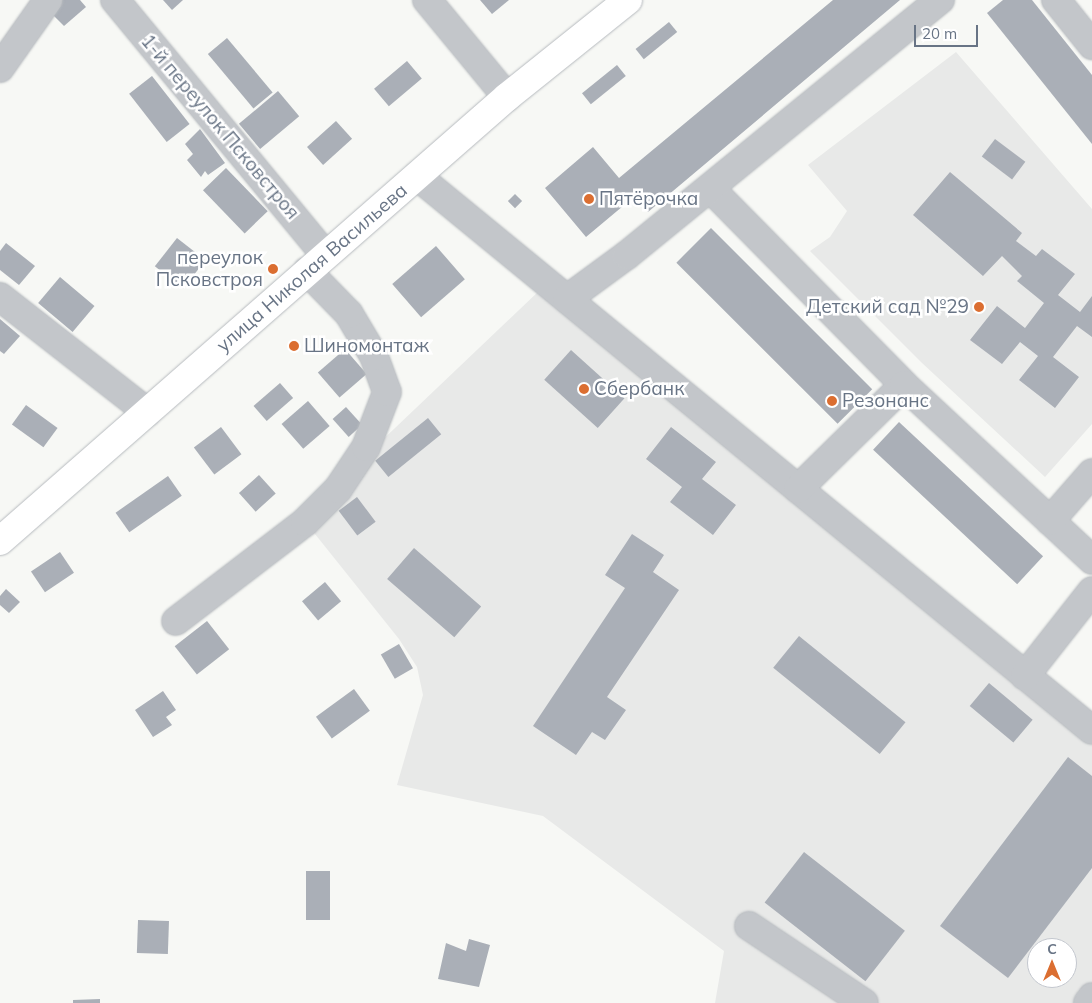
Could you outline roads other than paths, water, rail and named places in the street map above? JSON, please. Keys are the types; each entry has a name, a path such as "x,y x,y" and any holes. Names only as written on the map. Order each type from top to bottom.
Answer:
{"main road":[{"name":"улица Николая Васильева","path":"0,541 507,97 628,0"}],"street":[{"path":"0,68 48,0"},
{"name":"1-й переулок Псковстроя","path":"115,0 316,263 374,356 387,392 366,447 338,490 305,522 176,621"},
{"path":"427,0 507,97"},
{"path":"567,299 710,188 940,0"},
{"path":"1056,0 1092,45"},
{"path":"418,176 1092,730"},
{"path":"710,188 904,385 1092,560"},
{"path":"0,297 147,412"},
{"path":"798,489 904,385"},
{"path":"1050,521 1092,473"},
{"path":"1025,676 1092,591"},
{"path":"750,926 864,1003"},
{"path":"1088,1003 1092,997"}],"place":[{"name":"Пятёрочка","path":"589,199"},
{"name":"переулок Псковстроя","path":"273,269"},
{"name":"Детский сад №29","path":"979,307"},
{"name":"Шиномонтаж","path":"294,346"},
{"name":"Сбербанк","path":"584,389"},
{"name":"Резонанс","path":"832,401"}]}
